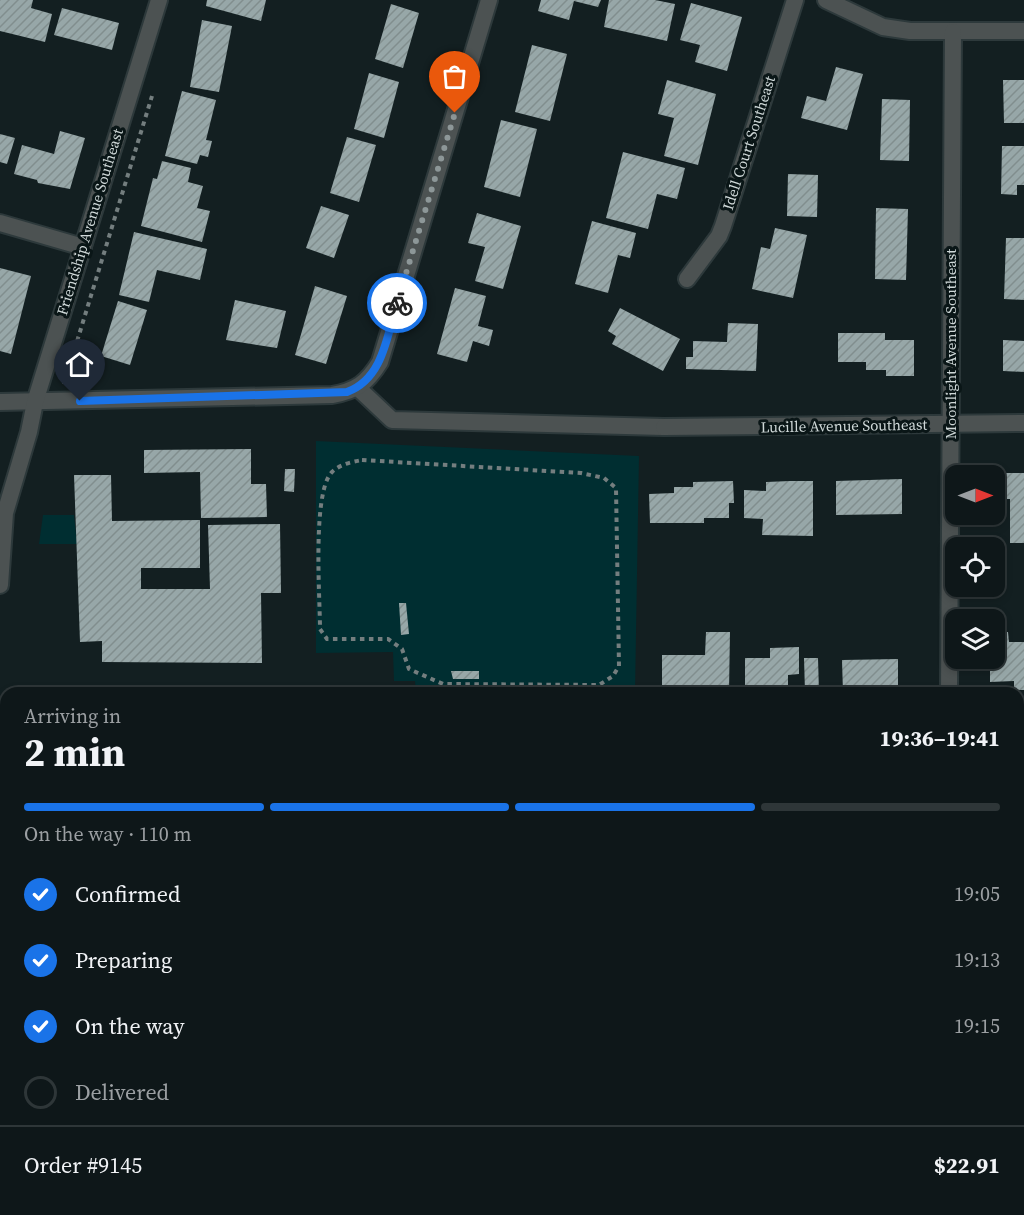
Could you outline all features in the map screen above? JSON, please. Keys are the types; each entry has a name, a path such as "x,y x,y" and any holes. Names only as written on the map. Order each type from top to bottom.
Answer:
{"street":[{"name":"Friendship Avenue Southeast","path":"0,585 5,513 29,432 35,402 159,0"},
{"path":"0,402 332,395 358,388 371,377 380,362 489,0"},
{"name":"Idell Court Southeast","path":"687,279 719,236 723,226 795,0"},
{"path":"826,0 883,27 910,31 1024,31"},
{"name":"Moonlight Avenue Southeast","path":"949,687 953,32"},
{"path":"0,223 83,247"},
{"name":"Lucille Avenue Southeast","path":"358,388 392,420 664,427 1024,423"}],"path":[{"path":"64,384 154,88"},
{"path":"362,460 582,473 604,478 616,488 619,666 613,676 599,685 527,684 443,684 409,669 402,649 388,639 327,639 320,628 320,507 324,485 332,472 346,464 362,460"}],"shaded area":[{"path":"316,441 639,456 635,687 416,687 415,681 394,681 393,652 316,653"},
{"path":"43,515 74,515 77,544 39,544"}],"building":[{"path":"0,0 33,0 31,8 52,14 45,42 0,31"},
{"path":"207,0 266,0 261,21 206,6"},
{"path":"541,0 601,0 598,7 574,1 569,20 538,11"},
{"path":"609,0 655,0 675,4 667,41 604,27"},
{"path":"691,3 742,17 727,71 695,62 700,45 680,40"},
{"path":"391,4 419,13 403,68 375,59"},
{"path":"62,8 119,23 112,50 54,35"},
{"path":"202,20 232,26 219,92 190,87"},
{"path":"532,45 567,54 550,121 515,112"},
{"path":"836,67 863,74 847,130 801,118 807,96 826,101"},
{"path":"369,73 399,82 384,138 354,129"},
{"path":"667,80 716,94 698,165 664,156 674,118 658,114"},
{"path":"1003,80 1024,80 1024,123 1004,123"},
{"path":"182,91 216,100 206,140 212,141 208,157 200,155 197,164 165,156"},
{"path":"882,99 910,100 909,161 880,160"},
{"path":"501,120 537,129 520,197 484,187"},
{"path":"60,131 85,138 70,189 38,183 37,180 14,174 22,145 54,154"},
{"path":"0,134 15,138 7,164 0,162"},
{"path":"347,137 376,145 359,202 330,193"},
{"path":"1002,146 1024,146 1024,185 1017,185 1017,195 1001,194"},
{"path":"623,152 685,168 677,199 657,194 648,229 606,218"},
{"path":"162,161 191,168 188,182 203,186 197,208 210,211 202,242 141,226 153,178 157,179"},
{"path":"788,174 818,175 817,217 787,216"},
{"path":"321,206 349,215 334,258 306,248"},
{"path":"876,208 908,209 906,280 875,279"},
{"path":"477,213 521,226 503,289 475,281 485,247 468,243"},
{"path":"592,221 636,233 630,258 618,255 608,293 575,284"},
{"path":"775,228 807,235 793,298 752,289 761,247 770,249"},
{"path":"134,232 207,249 200,280 157,270 149,302 119,295"},
{"path":"1006,238 1024,238 1024,300 1004,299"},
{"path":"0,268 31,276 11,354 0,351"},
{"path":"315,286 347,296 326,364 295,355"},
{"path":"455,288 486,296 478,326 493,330 489,346 473,341 467,362 437,354"},
{"path":"235,300 286,311 277,348 226,340"},
{"path":"118,301 147,310 130,365 101,356"},
{"path":"620,308 680,339 663,371 612,344 616,336 608,331"},
{"path":"728,323 758,324 756,371 686,369 686,357 693,357 693,341 727,342"},
{"path":"838,333 885,333 885,340 914,340 914,376 886,376 886,370 866,370 866,362 838,362"},
{"path":"1003,340 1024,341 1024,372 1003,371"},
{"path":"251,449 251,484 266,484 267,517 201,518 200,472 144,473 144,450"},
{"path":"285,469 295,469 294,492 284,491"},
{"path":"1005,473 1024,473 1024,543 1010,543 1010,499 1005,499"},
{"path":"74,475 111,475 112,521 200,520 200,568 141,568 141,589 210,589 208,525 280,524 281,593 261,593 262,663 102,662 102,641 80,642"},
{"path":"902,479 902,514 836,515 836,481"},
{"path":"733,481 734,503 729,503 729,518 704,518 704,523 650,523 649,494 674,493 674,487 693,487 693,482"},
{"path":"813,481 813,536 762,535 763,519 744,518 744,490 766,491 766,482"},
{"path":"399,603 406,603 409,634 401,635"},
{"path":"706,632 730,632 729,687 662,687 662,655 705,655"},
{"path":"1005,632 1008,632 1009,642 1024,642 1024,687 1014,687 1014,681 990,682 990,669 1005,669"},
{"path":"799,647 799,674 788,675 788,687 745,685 745,658 770,658 770,648"},
{"path":"804,658 818,658 819,687 805,687"},
{"path":"898,659 898,687 843,687 842,660"},
{"path":"451,671 479,671 479,679 453,679"}],"way so far":[{"path":"397,303 455,113"}],"route":[{"path":"80,401 332,395 347,392 358,388 371,377 380,362 397,303"}]}
